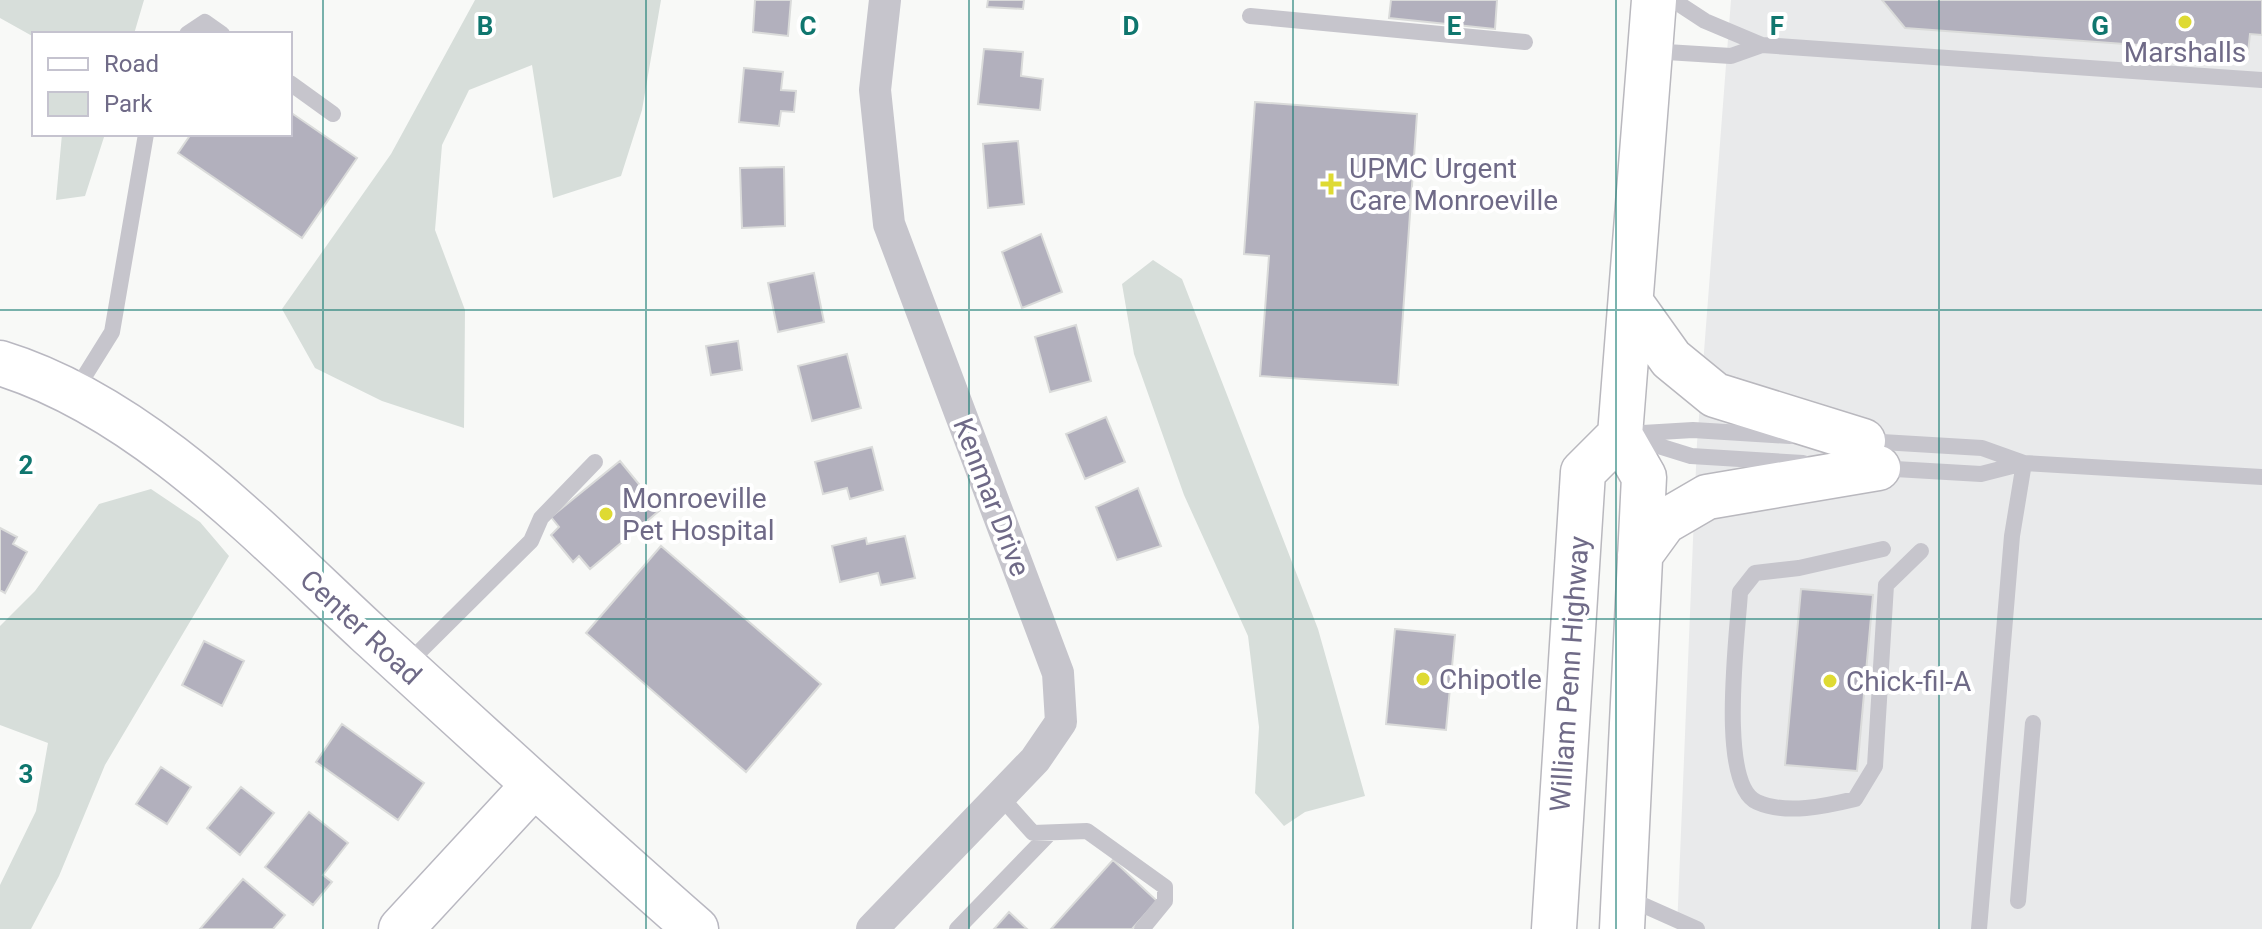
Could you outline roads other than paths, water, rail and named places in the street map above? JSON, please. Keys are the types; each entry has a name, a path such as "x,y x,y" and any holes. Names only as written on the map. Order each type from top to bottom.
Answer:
{"main road":[{"path":"1623,913 1644,477 1620,435 1654,0"},
{"path":"1631,303 1671,359 1715,395 1870,454"},
{"name":"Center Road","path":"0,363 25,371 98,406 213,491 696,929"},
{"name":"William Penn Highway","path":"1554,929 1583,472 1620,435"},
{"path":"1640,555 1664,522 1707,497 1870,454"},
{"path":"401,929 534,785"}],"street":[{"name":"Kenmar Drive","path":"885,0 875,90 889,224 1058,673 1061,722 1035,760 887,924"}],"lane":[{"path":"1673,0 1705,21 1762,45 2262,80"},
{"path":"1250,16 1525,42"},
{"path":"190,32 205,22 219,32"},
{"path":"1650,51 1731,56 1762,45"},
{"path":"292,84 333,114"},
{"path":"73,394 112,332 146,136"},
{"path":"1620,435 1693,430 1870,454 1981,474 2024,463"},
{"path":"1620,435 1691,456 1870,454 1982,448 2024,463 2262,477"},
{"path":"405,666 531,541 541,518 595,462"},
{"path":"1979,929 2012,536 2024,463"},
{"path":"1883,549 1799,568 1755,573 1740,592 1733,741 1741,786 1756,802 1812,810 1855,799 1875,766 1886,585 1921,551"},
{"path":"2018,901 2033,723"},
{"path":"1000,796 1033,833 1087,831 1165,887 1165,901 1142,929"},
{"path":"957,929 1049,834"},
{"path":"1623,913 1697,929"}],"place":[{"name":"Marshalls","path":"2185,22"},
{"name":"UPMC Urgent Care Monroeville","path":"1331,184"},
{"name":"Monroeville Pet Hospital","path":"606,514"},
{"name":"Chipotle","path":"1423,679"},
{"name":"Chick-fil-A","path":"1830,681"}]}
